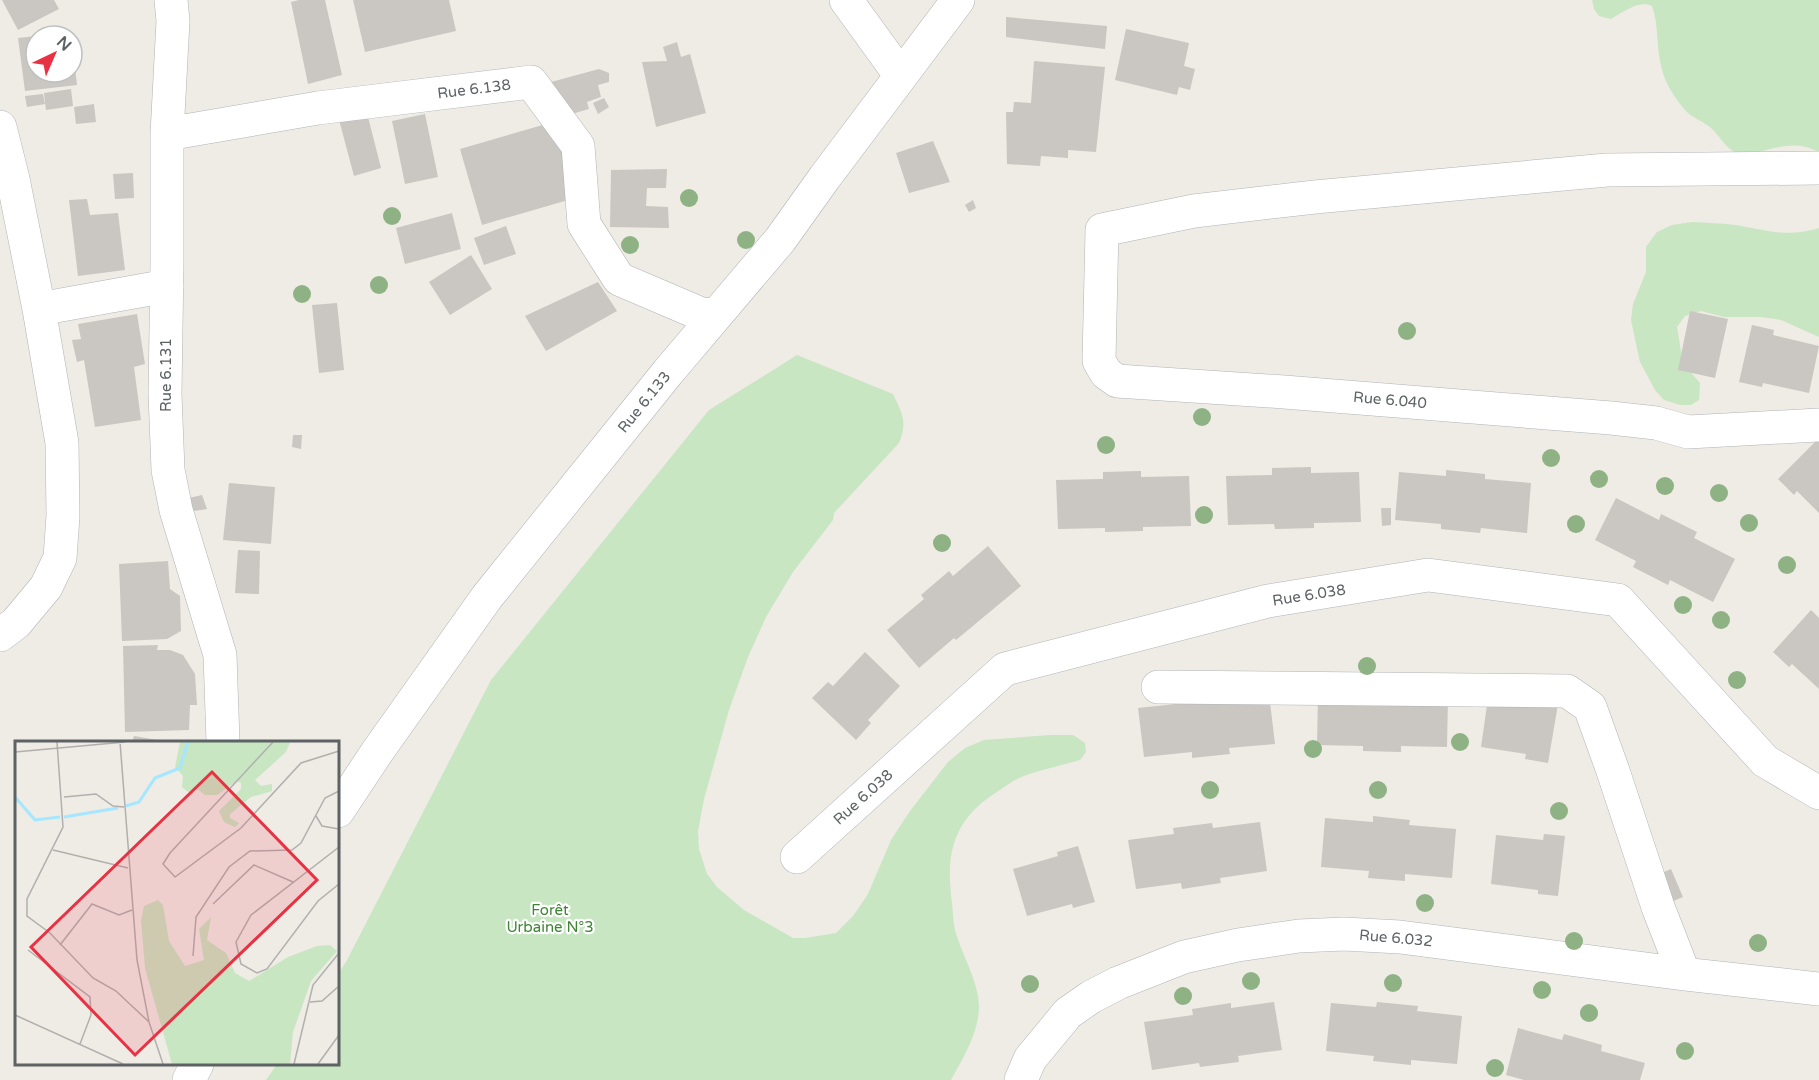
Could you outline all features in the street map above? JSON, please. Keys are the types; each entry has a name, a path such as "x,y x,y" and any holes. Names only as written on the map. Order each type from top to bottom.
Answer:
{"street":[{"name":"Rue 6.131","path":"171,0 173,21 166,134 165,394 168,470 176,510 220,655 223,741"},
{"path":"846,0 901,76"},
{"name":"Rue 6.133","path":"339,809 487,597 715,315 780,240 958,0"},
{"name":"Rue 6.138","path":"166,134 318,108 531,82 578,146 584,224 620,279 701,314 715,315"},
{"path":"0,127 13,179 39,309 62,443 63,516 60,558 46,587 16,622 0,635"},
{"name":"Rue 6.040","path":"1819,168 1607,170 1315,197 1205,210 1102,230 1099,361 1106,373 1117,381 1611,418 1656,423 1688,432 1819,425"},
{"path":"39,309 167,286"},
{"name":"Rue 6.038","path":"797,857 1005,669 1268,601 1428,575 1618,600 1765,761 1819,793"},
{"path":"1158,687 1567,691 1590,707 1658,907 1684,974"},
{"name":"Rue 6.032","path":"1021,1080 1030,1059 1068,1013 1091,997 1118,983 1185,957 1238,945 1299,936 1344,933 1400,937 1819,989"},
{"path":"189,1080 196,1065"}],"green space":[{"path":"1592,0 1819,0 1819,152 1792,145 1741,154 1726,146 1711,128 1685,110 1670,89 1661,65 1656,20 1652,6 1636,6 1611,19 1599,16"},
{"path":"1692,222 1730,224 1786,233 1819,228 1819,337 1781,320 1761,317 1724,317 1701,311 1685,316 1677,327 1683,363 1700,383 1699,400 1691,405 1680,405 1664,400 1655,390 1640,362 1631,320 1633,304 1646,272 1646,247 1657,232 1672,225"},
{"name":"Forêt Urbaine N°3","path":"797,355 893,394 903,423 899,443 834,513 833,520 793,572 766,617 748,657 729,710 704,799 698,831 699,849 707,874 717,887 744,910 793,938 836,933 853,916 868,894 891,840 910,811 948,762 965,748 984,740 1051,735 1073,735 1085,743 1086,752 1080,760 1019,778 984,801 972,812 956,837 950,867 954,923 976,988 979,1008 973,1036 951,1080 266,1080 276,1065 339,1065 339,972 491,680 709,410"}],"building":[{"path":"2,0 54,0 59,9 30,24 24,24 24,27 18,30"},
{"path":"325,0 342,75 308,84 291,2"},
{"path":"353,0 449,0 456,31 365,52"},
{"path":"1006,17 1107,26 1105,49 1006,37"},
{"path":"1126,29 1189,43 1184,66 1195,69 1190,90 1179,87 1177,95 1115,80"},
{"path":"24,37 24,83 18,38"},
{"path":"677,42 681,57 690,54 706,113 656,127 642,62 667,61 663,47"},
{"path":"1034,61 1105,67 1096,152 1068,150 1068,158 1041,156 1040,166 1007,164 1006,112 1013,112 1014,102 1031,103"},
{"path":"599,69 609,73 609,82 598,85 601,97 587,102 589,109 561,117 551,82"},
{"path":"24,84 77,84 77,85 25,91"},
{"path":"71,89 73,106 46,110 44,93"},
{"path":"43,94 45,104 27,107 25,96"},
{"path":"604,98 609,107 598,114 593,103"},
{"path":"94,104 96,122 76,124 74,107"},
{"path":"366,109 381,168 354,176 338,116"},
{"path":"425,114 438,177 405,184 392,121"},
{"path":"553,122 564,148 575,198 482,225 460,149"},
{"path":"933,141 950,182 909,193 896,153"},
{"path":"667,169 666,188 647,188 646,206 668,207 669,228 610,227 611,170"},
{"path":"133,173 134,198 115,199 113,174"},
{"path":"87,199 90,215 118,213 125,270 78,276 69,200"},
{"path":"973,200 976,208 969,212 965,205"},
{"path":"452,213 461,249 405,264 396,228"},
{"path":"506,226 516,254 484,265 474,238"},
{"path":"471,255 492,289 450,315 429,282"},
{"path":"598,282 617,311 546,351 525,316"},
{"path":"337,303 344,370 319,373 312,305"},
{"path":"1690,311 1728,319 1715,378 1678,370"},
{"path":"137,314 145,364 134,367 141,420 95,427 84,360 77,362 72,340 81,339 78,324"},
{"path":"1752,325 1774,330 1773,335 1819,346 1809,393 1763,383 1762,387 1739,382"},
{"path":"293,435 302,435 301,449 292,447"},
{"path":"1819,438 1819,513 1797,491 1794,495 1778,479"},
{"path":"1311,467 1311,473 1359,472 1361,522 1314,523 1314,528 1275,529 1274,524 1228,525 1226,476 1272,475 1272,468"},
{"path":"1446,470 1485,474 1485,479 1531,483 1527,533 1481,528 1480,533 1441,529 1441,524 1395,520 1399,472 1446,476"},
{"path":"1141,471 1141,477 1189,476 1191,526 1143,527 1143,531 1105,532 1105,528 1058,529 1056,480 1103,479 1103,472"},
{"path":"229,483 275,487 271,544 223,540"},
{"path":"202,495 207,509 194,511 189,498"},
{"path":"1616,498 1659,520 1661,514 1697,532 1694,538 1735,559 1713,602 1670,580 1668,585 1633,567 1636,561 1595,540"},
{"path":"1381,508 1391,508 1391,525 1382,526"},
{"path":"988,546 1021,586 919,668 887,630 924,599 921,595 949,571 953,576"},
{"path":"238,550 260,551 259,594 235,593"},
{"path":"168,561 170,589 180,596 181,631 167,639 122,641 119,564"},
{"path":"1811,610 1819,618 1819,689 1792,664 1789,667 1773,652"},
{"path":"158,645 157,650 170,650 183,655 195,674 197,705 190,705 189,730 125,732 123,646"},
{"path":"865,652 900,686 868,720 871,723 856,740 812,698 828,682 833,686"},
{"path":"1269,694 1275,744 1229,748 1230,754 1192,758 1192,752 1144,757 1138,708"},
{"path":"1318,694 1448,698 1447,747 1401,746 1401,752 1363,751 1363,746 1317,745"},
{"path":"1488,698 1558,704 1548,763 1525,759 1526,754 1481,747"},
{"path":"134,736 163,741 132,741"},
{"path":"1373,816 1410,820 1409,825 1456,829 1452,878 1405,874 1405,881 1368,878 1369,871 1321,867 1325,818 1373,822"},
{"path":"1260,822 1267,871 1220,878 1221,883 1182,889 1181,883 1136,889 1128,840 1174,834 1173,828 1212,823 1213,828"},
{"path":"1544,834 1565,836 1558,896 1538,894 1538,890 1491,884 1496,835 1543,840"},
{"path":"1078,846 1095,902 1073,908 1072,904 1027,916 1013,869 1058,856 1057,852"},
{"path":"1671,869 1683,897 1664,905 1652,877"},
{"path":"1274,1002 1282,1050 1238,1056 1239,1062 1200,1067 1199,1063 1152,1070 1144,1022 1193,1015 1192,1009 1231,1003 1231,1008"},
{"path":"1377,1002 1418,1006 1417,1011 1462,1016 1457,1064 1411,1060 1411,1065 1373,1061 1374,1056 1326,1051 1331,1003 1376,1007"},
{"path":"1518,1028 1562,1040 1564,1034 1602,1045 1601,1051 1645,1063 1640,1080 1524,1080 1506,1075"}]}
